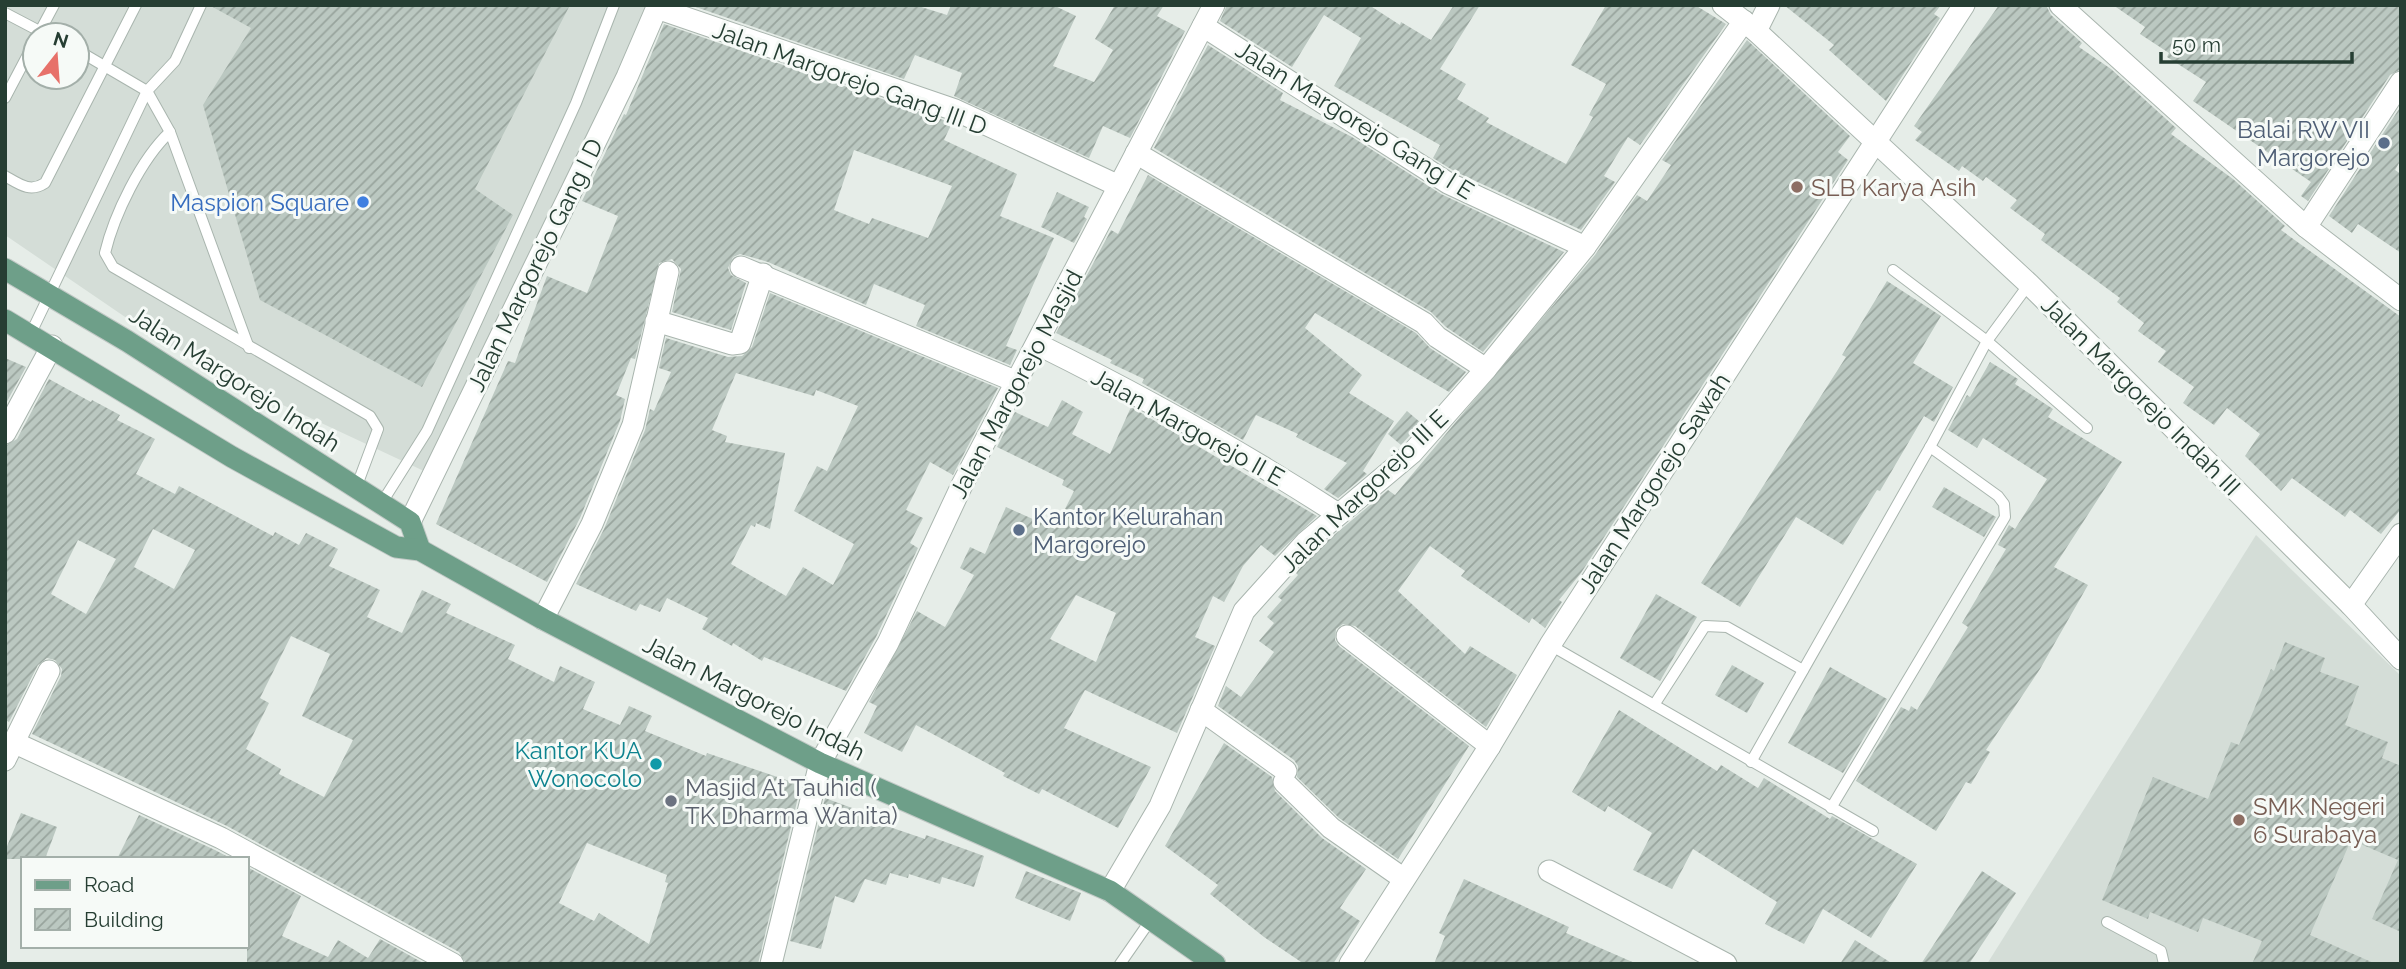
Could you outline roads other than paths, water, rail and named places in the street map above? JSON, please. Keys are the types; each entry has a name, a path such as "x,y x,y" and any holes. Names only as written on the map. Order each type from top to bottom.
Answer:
{"main road":[{"name":"Jalan Margorejo Indah","path":"5,269 50,294 410,522"},
{"name":"Jalan Margorejo Indah","path":"5,320 31,333 232,457 396,547 420,550 542,619 820,763 1110,891 1215,964"},
{"path":"410,522 420,550"}],"street":[{"name":"Jalan Margorejo Indah III","path":"1723,5 1750,26 2029,284 2351,605 2401,659"},
{"name":"Jalan Margorejo III E","path":"1110,891 1160,806 1244,611 1306,542 1412,453 1486,369 1586,247 1750,26 1769,5"},
{"name":"Jalan Margorejo Sawah","path":"1349,964 1490,746 1550,645 1964,5"},
{"path":"2060,5 2306,226 2401,300"},
{"name":"Jalan Margorejo Gang III D","path":"657,7 955,110 1119,186"},
{"name":"Jalan Margorejo Gang I D","path":"410,522 627,77 657,7"},
{"name":"Jalan Margorejo Masjid","path":"771,964 820,763 888,643 961,486 1136,153 1205,12"},
{"name":"Jalan Margorejo Gang I E","path":"1205,12 1448,183 1586,247"},
{"path":"2306,226 2401,82"},
{"path":"1136,153 1424,323 1437,337 1486,369"},
{"path":"741,267 1017,382"},
{"path":"542,619 568,574 619,463 639,405 668,271"},
{"path":"656,321 732,344 740,343 763,274"},
{"name":"Jalan Margorejo II E","path":"1037,344 1264,466 1338,514"},
{"path":"5,433 52,346"},
{"path":"2351,605 2401,534"},
{"path":"1347,636 1490,746"},
{"path":"49,671 9,751 221,838 453,964"},
{"path":"1201,710 1285,777 1331,828 1404,879"},
{"path":"1549,871 1726,964"}],"lane":[{"path":"47,21 54,5"},
{"path":"5,176 26,187 36,188 45,183 136,5"},
{"path":"31,333 147,91 175,61 201,5"},
{"path":"381,504 427,431 576,103 614,5"},
{"path":"5,13 21,24"},
{"path":"91,57 147,91 170,132 249,348"},
{"path":"5,98 21,70"},
{"path":"170,132 152,149 109,236 105,253 113,267 370,416 378,429 356,488"},
{"path":"1893,270 1987,341 2087,428"},
{"path":"1751,761 1930,447 1987,341 2029,284"},
{"path":"1831,808 2004,517 2004,504 1998,496 1930,447"},
{"path":"1654,705 1705,626 1727,627 1803,670"},
{"path":"1550,645 1873,831"},
{"path":"1120,964 1152,918"},
{"path":"2107,922 2161,951 2164,964"}],"place":[{"name":"Balai RW VII Margorejo","path":"2384,143"},
{"name":"SLB Karya Asih","path":"1797,187"},
{"name":"Maspion Square","path":"363,202"},
{"name":"Kantor Kelurahan Margorejo","path":"1019,530"},
{"name":"Kantor KUA Wonocolo","path":"656,764"},
{"name":"Masjid At Tauhid ( TK Dharma Wanita)","path":"671,801"},
{"name":"SMK Negeri 6 Surabaya","path":"2239,820"}]}
